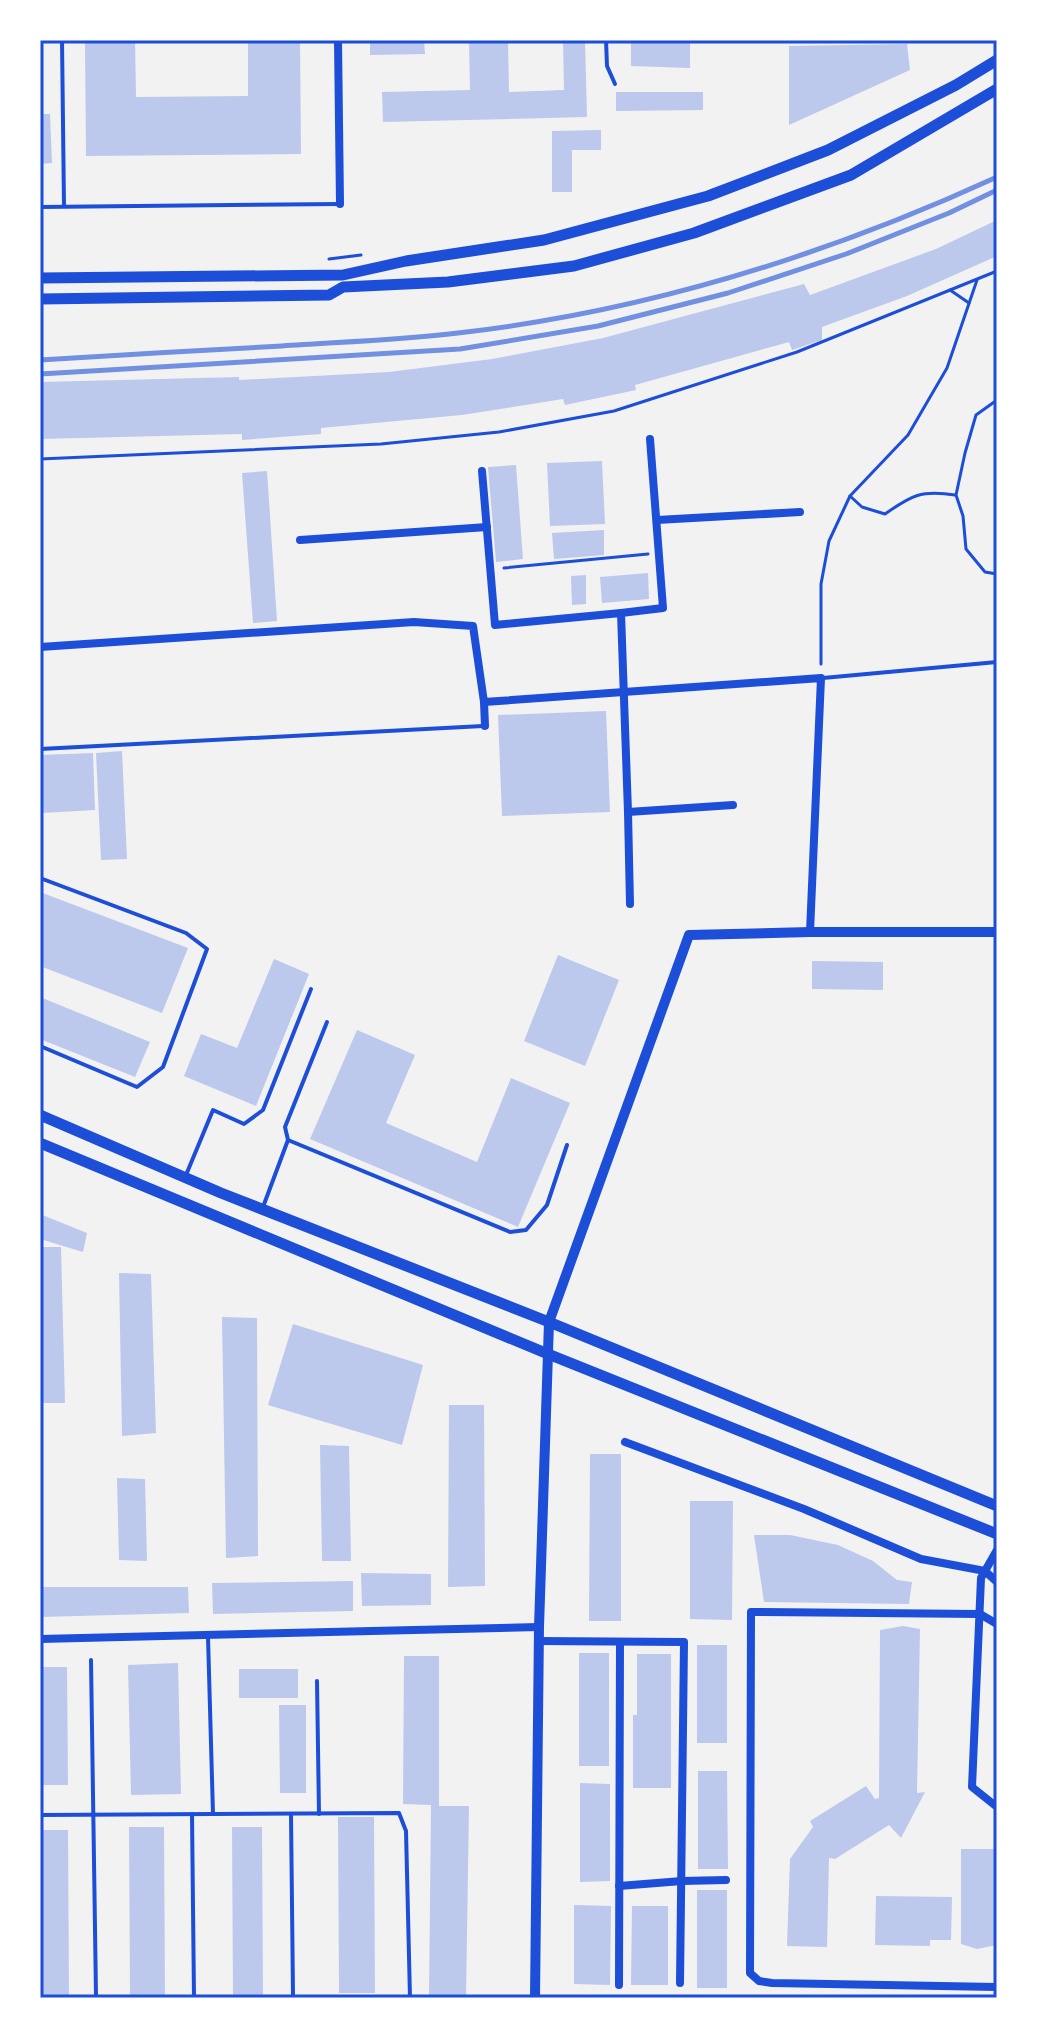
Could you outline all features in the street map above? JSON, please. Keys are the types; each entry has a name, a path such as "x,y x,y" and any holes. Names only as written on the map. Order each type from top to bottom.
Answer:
{"main road":[{"path":"40,278 343,275 406,261 544,240 708,196 828,150 956,85 997,60"},
{"path":"40,299 329,295 343,287 448,282 574,266 694,233 851,175 997,89"},
{"path":"40,1115 263,1209 549,1322 997,1506"},
{"path":"40,1143 548,1354 997,1534"}],"street":[{"path":"338,40 340,204"},
{"path":"482,471 495,625 663,608 650,439"},
{"path":"657,520 800,512"},
{"path":"300,540 487,527"},
{"path":"621,613 630,904"},
{"path":"40,647 414,622 473,626 485,726"},
{"path":"484,702 821,678 810,932"},
{"path":"628,812 733,805"},
{"path":"535,1998 538,1641 549,1322 689,935 997,932"},
{"path":"625,1442 804,1509 921,1559 985,1571 997,1582"},
{"path":"997,1550 981,1578 972,1787 997,1807"},
{"path":"997,1624 980,1614 751,1612 750,1973 759,1981 772,1983 997,1987"},
{"path":"40,1639 539,1627"},
{"path":"538,1641 684,1642 680,1983"},
{"path":"619,1985 620,1642"},
{"path":"619,1886 726,1880"}],"lane":[{"path":"62,40 64,206"},
{"path":"606,40 607,66 615,84"},
{"path":"40,207 340,204"},
{"path":"821,678 997,662"},
{"path":"40,749 485,726"},
{"path":"40,878 186,933 207,949 163,1067 137,1087 40,1046"},
{"path":"185,1177 213,1110 244,1124 263,1110 311,989"},
{"path":"263,1209 288,1140 285,1127 327,1022"},
{"path":"288,1140 510,1232 526,1230 547,1205 567,1145"},
{"path":"208,1635 213,1814"},
{"path":"91,1660 96,1995"},
{"path":"317,1681 319,1814"},
{"path":"40,1815 399,1813 406,1831 410,1998"},
{"path":"192,1814 194,1998"},
{"path":"291,1814 293,1995"}],"path":[{"path":"326,260 360,255"},
{"path":"40,459 381,444 514,430 614,411 797,352 997,271"},
{"path":"821,678 821,584 829,541 850,496 908,435 947,368 977,280"},
{"path":"950,290 969,303"},
{"path":"997,400 976,415 956,495 963,516 966,549 985,572 997,574"},
{"path":"850,496 862,507 885,514 921,493 956,495"},
{"path":"490,569 660,552"}],"building":[{"path":"85,40 135,40 136,97 248,96 248,40 300,40 301,154 86,156"},
{"path":"370,40 424,40 425,54 370,55"},
{"path":"469,40 508,40 509,92 564,90 563,40 585,40 587,117 383,122 382,92 470,90"},
{"path":"631,40 690,40 690,68 631,66"},
{"path":"907,44 910,70 789,125 789,46"},
{"path":"616,92 703,92 703,110 616,111"},
{"path":"40,114 50,114 52,163 40,164"},
{"path":"601,130 601,150 572,150 572,192 552,192 552,131"},
{"path":"997,220 997,256 907,296 822,327 822,340 792,350 789,342 635,385 636,390 565,405 563,399 462,415 321,428 321,434 242,440 242,434 40,439 40,382 239,377 239,380 389,372 492,359 603,338 804,284 810,295 936,249"},
{"path":"602,461 605,524 550,526 547,463"},
{"path":"516,465 523,559 496,562 488,467"},
{"path":"267,471 277,621 253,623 242,473"},
{"path":"604,530 604,555 554,559 552,533"},
{"path":"648,573 649,599 602,603 600,577"},
{"path":"586,575 586,604 572,605 571,576"},
{"path":"606,711 610,812 502,816 498,715"},
{"path":"122,751 127,859 101,860 96,753"},
{"path":"93,753 95,810 41,813 40,755"},
{"path":"40,892 188,948 162,1013 40,966"},
{"path":"558,955 619,980 585,1066 524,1041"},
{"path":"274,959 309,974 256,1106 184,1076 201,1034 237,1048"},
{"path":"812,961 883,962 883,990 812,989"},
{"path":"40,997 150,1042 135,1077 40,1039"},
{"path":"357,1030 415,1055 386,1123 477,1162 511,1078 570,1103 518,1227 310,1139"},
{"path":"40,1214 87,1233 83,1252 40,1239"},
{"path":"40,1247 61,1247 65,1403 40,1403"},
{"path":"119,1273 151,1274 156,1433 122,1436"},
{"path":"222,1317 257,1318 258,1556 226,1558"},
{"path":"293,1324 423,1365 402,1445 268,1405"},
{"path":"449,1405 484,1405 485,1586 448,1587"},
{"path":"320,1445 349,1446 351,1561 322,1561"},
{"path":"590,1454 621,1454 621,1621 589,1621"},
{"path":"117,1478 145,1479 147,1561 119,1560"},
{"path":"690,1501 733,1501 732,1620 690,1619"},
{"path":"40,1530 43,1530 43,1558 40,1559"},
{"path":"754,1535 790,1535 838,1545 873,1561 897,1580 912,1582 909,1604 764,1602"},
{"path":"361,1573 431,1574 431,1605 362,1606"},
{"path":"353,1581 353,1611 213,1614 212,1583"},
{"path":"40,1587 188,1587 189,1613 40,1617"},
{"path":"903,1626 920,1629 917,1793 925,1792 901,1838 889,1825 835,1859 829,1858 827,1947 787,1946 790,1859 813,1827 810,1821 866,1786 875,1799 879,1798 880,1630"},
{"path":"697,1645 727,1645 727,1743 697,1743"},
{"path":"579,1653 609,1653 609,1766 579,1766"},
{"path":"637,1654 671,1654 671,1788 633,1788"},
{"path":"404,1656 439,1656 439,1806 469,1806 466,1998 429,1998 431,1805 403,1804"},
{"path":"178,1663 181,1794 131,1795 128,1665"},
{"path":"40,1667 67,1667 68,1785 40,1785"},
{"path":"239,1669 298,1669 298,1698 239,1698"},
{"path":"279,1705 306,1705 306,1793 280,1793"},
{"path":"698,1771 727,1771 728,1869 698,1869"},
{"path":"580,1783 610,1784 610,1881 580,1882"},
{"path":"338,1817 374,1817 375,1993 339,1993"},
{"path":"129,1827 164,1827 165,1998 130,1998"},
{"path":"232,1827 262,1827 263,1996 233,1996"},
{"path":"40,1830 68,1830 69,1998 40,1998"},
{"path":"961,1849 997,1849 997,1945 977,1949 961,1944"},
{"path":"697,1890 727,1890 727,1988 697,1988"},
{"path":"876,1896 952,1897 951,1940 930,1940 930,1946 875,1945"},
{"path":"574,1905 611,1906 610,1985 574,1984"},
{"path":"632,1906 668,1906 668,1985 631,1985"}],"railway":[{"path":"40,360 414,337 597,311 665,295 801,255 997,177"},
{"path":"40,374 460,349 598,326 728,293 846,254 949,213 997,190"}]}
